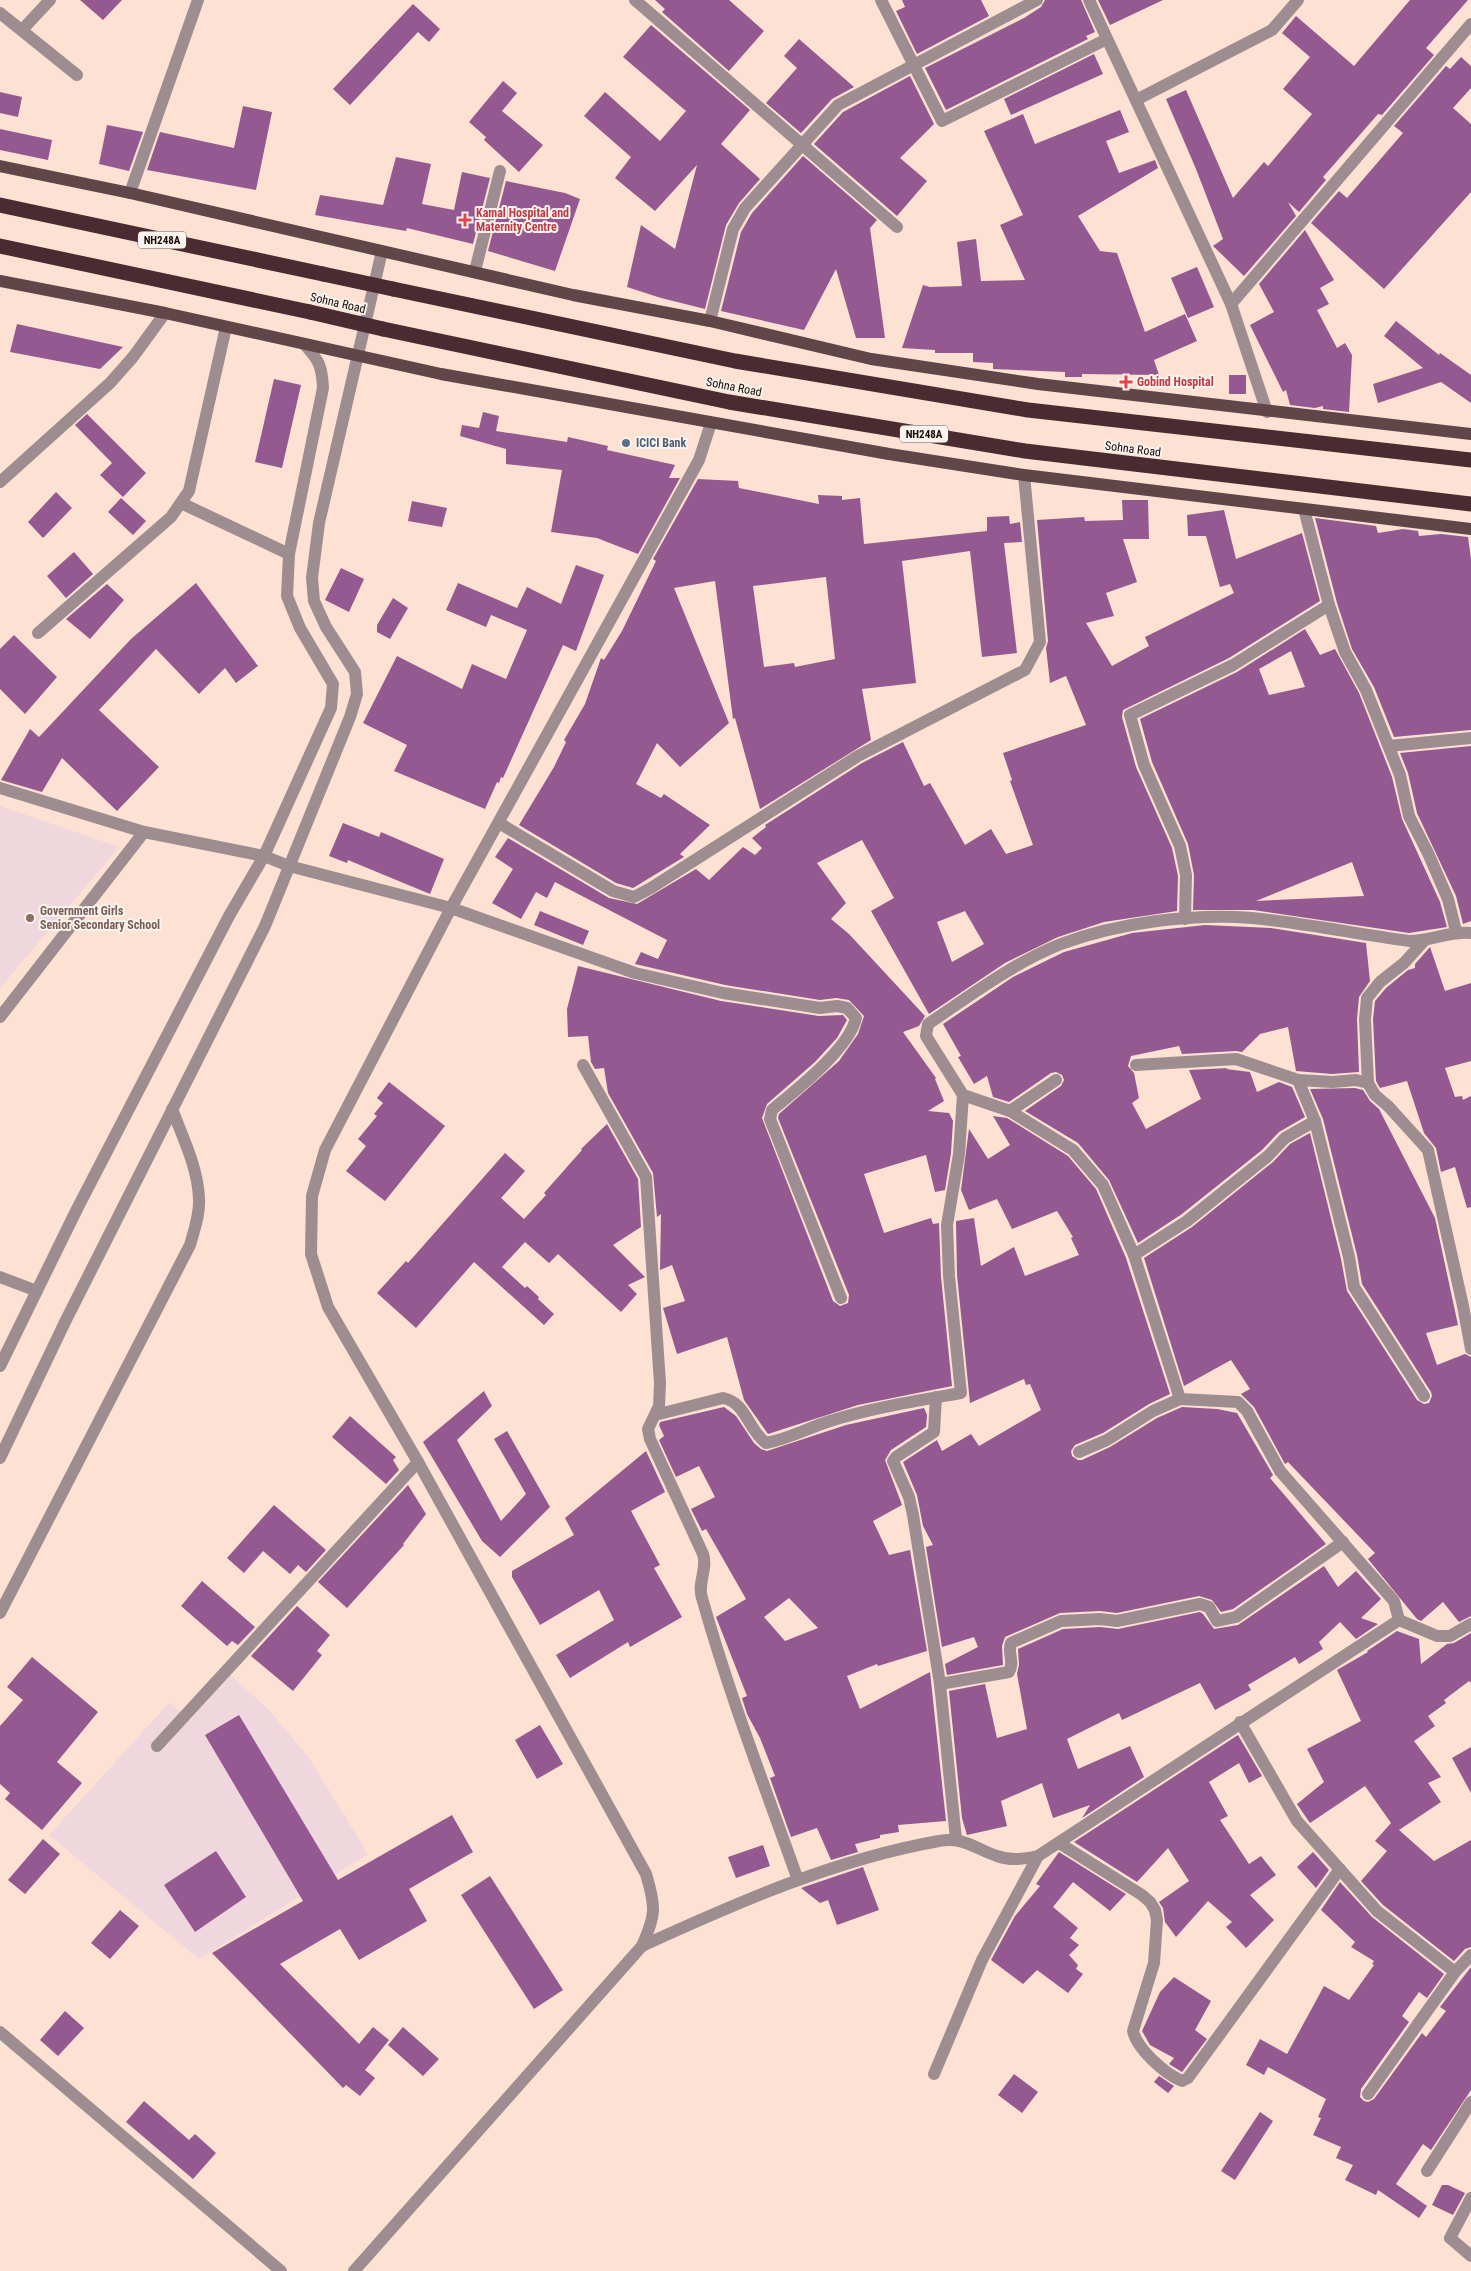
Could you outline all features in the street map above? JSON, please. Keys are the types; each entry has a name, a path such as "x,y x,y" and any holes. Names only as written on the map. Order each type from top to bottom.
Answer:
{"highway":[{"name":"Sohna Road","path":"0,205 735,361 1028,410 1471,460"},
{"name":"Sohna Road","path":"0,246 729,402 1016,450 1471,504"}],"main road":[{"path":"0,166 130,193 573,294 710,321 871,359 1038,384 1267,412 1471,434"},
{"path":"0,281 165,313 441,374 711,423 1024,475 1471,529"}],"street":[{"path":"22,30 50,0"},
{"path":"130,193 198,0"},
{"path":"634,0 898,227"},
{"path":"881,0 942,121 1107,39"},
{"path":"710,321 733,229 745,208 838,105 1036,0"},
{"path":"1089,0 1231,304 1267,412"},
{"path":"1136,100 1272,30 1298,0"},
{"path":"0,13 77,75"},
{"path":"1231,304 1471,24"},
{"path":"475,271 500,171"},
{"path":"0,1458 69,1313 264,926 350,717 357,694 355,672 326,626 314,602 312,578 319,523 382,251"},
{"path":"0,482 110,382 133,357 165,313"},
{"path":"38,633 171,517 189,491 226,327"},
{"path":"0,1366 225,924 264,856 331,708 333,684 300,628 287,596 288,554 323,388 322,370 318,361 304,344"},
{"path":"354,2271 642,1946 653,1923 654,1900 646,1874 418,1462 328,1307 311,1254 312,1196 325,1150 451,908 699,460 711,423"},
{"path":"498,823 613,890 634,897 858,756 1024,670 1040,642 1024,475"},
{"path":"181,503 288,554"},
{"path":"1304,509 1328,605 1345,652 1366,690 1389,746 1400,775 1409,816 1448,899 1456,931"},
{"path":"1185,919 1186,875 1180,846 1144,765 1130,715 1233,665 1328,605"},
{"path":"1389,746 1471,738"},
{"path":"0,788 144,832 264,856 289,866 451,908 635,973 722,993 820,1008 837,1006 847,1008 856,1018 854,1028 820,1069 772,1110 770,1120 841,1298"},
{"path":"0,1017 144,832"},
{"path":"655,1415 723,1398 732,1400 739,1404 756,1436 766,1443 786,1439 825,1423 912,1400 961,1393 949,1276 947,1224 959,1154 963,1095 926,1036 928,1024 996,979 1060,945 1107,929 1204,916 1252,918 1409,941 1424,941 1456,931 1471,932"},
{"path":"1424,941 1404,963 1380,982 1367,998 1365,1019 1368,1083 1374,1095 1388,1106 1428,1150 1471,1349"},
{"path":"1136,1065 1236,1059 1298,1080 1332,1082 1356,1080 1368,1083"},
{"path":"583,1064 646,1177 660,1383 660,1400 648,1429 650,1439 705,1560 700,1583 702,1598 725,1671 798,1880"},
{"path":"1010,1111 1056,1080"},
{"path":"1298,1080 1315,1121 1349,1257 1354,1287 1424,1396"},
{"path":"963,1095 1010,1111 1073,1150 1103,1185 1134,1255 1180,1399"},
{"path":"0,1613 190,1245 199,1201 197,1181 192,1160 172,1109"},
{"path":"1134,1255 1186,1221 1268,1156 1285,1138 1315,1121"},
{"path":"0,1277 37,1291"},
{"path":"936,1397 934,1432 896,1456 893,1461 909,1497 940,1684 956,1839"},
{"path":"1079,1452 1107,1440 1153,1411 1180,1399 1238,1402 1248,1411 1280,1471 1394,1601 1399,1620"},
{"path":"157,1746 418,1462"},
{"path":"940,1684 1009,1672 1011,1668 1009,1647 1011,1643 1061,1621 1100,1619 1117,1621 1200,1604 1209,1607 1218,1621 1236,1617 1342,1542"},
{"path":"642,1946 798,1880 880,1854 940,1840 956,1839 998,1856 1023,1859 1038,1856 1240,1722 1399,1620"},
{"path":"1399,1620 1437,1636 1450,1636 1471,1624"},
{"path":"1240,1722 1297,1821 1377,1911 1455,1972"},
{"path":"1058,1843 1142,1895 1155,1910 1157,1920 1154,1963 1133,2031 1135,2041 1144,2052 1182,2081 1193,2070 1340,1869"},
{"path":"934,2074 982,1960 1038,1856"},
{"path":"1368,2094 1455,1972 1471,1955"},
{"path":"0,2032 281,2271"},
{"path":"1427,2170 1471,2102"},
{"path":"1471,2198 1450,2238 1471,2256"}],"shaded area":[{"name":"Government Girls Senior Secondary School","path":"0,806 119,847 0,988"},
{"path":"230,1675 269,1710 309,1758 368,1854 199,1959 49,1835 169,1703 190,1720"}],"building":[{"path":"80,0 122,0 103,20"},
{"path":"655,0 729,0 764,31 729,71 662,12 665,9"},
{"path":"902,0 981,0 989,16 917,54 896,11 905,7"},
{"path":"1045,0 1081,0 1095,32 1086,36 1088,39 946,110 925,68 1024,18 1041,7"},
{"path":"1098,0 1163,0 1110,25"},
{"path":"1410,0 1468,0 1426,48 1434,55 1382,115 1378,114 1323,177 1326,180 1299,212 1288,202 1296,216 1244,276 1213,246 1223,239 1166,99 1186,90 1233,198 1264,162 1268,166 1312,114 1283,89 1310,57 1282,33 1296,16 1354,66"},
{"path":"413,4 440,29 429,42 418,32 350,105 333,89"},
{"path":"651,25 750,110 721,144 760,179 739,203 726,225 705,309 627,287 641,225 675,249 697,165 655,211 615,178 631,157 584,116 605,92 660,141 686,111 623,57"},
{"path":"799,39 854,87 832,99 801,133 766,103 797,68 784,56"},
{"path":"1094,54 1103,74 1011,115 1004,99"},
{"path":"1461,57 1471,66 1471,88 1453,108 1471,124 1471,192 1384,289 1311,223 1339,191 1347,198 1403,133 1394,126 1446,66 1450,69"},
{"path":"910,76 934,124 900,158 927,181 897,216 814,144 843,112"},
{"path":"503,81 517,93 502,111 543,145 519,172 484,140 486,137 469,122"},
{"path":"0,92 22,97 18,117 0,113"},
{"path":"243,106 272,112 256,190 147,170 160,132 234,148"},
{"path":"1120,110 1129,132 1106,141 1119,173 1155,160 1158,168 1078,216 1100,251 1117,253 1145,332 1185,314 1197,341 1154,360 1159,375 1082,374 1082,377 1065,377 1065,372 993,369 993,363 973,362 973,353 935,353 935,350 902,348 923,285 930,287 962,286 957,242 976,239 981,281 1025,280 1000,225 1023,215 984,131 1023,114 1035,144"},
{"path":"107,125 143,132 129,171 99,164"},
{"path":"0,129 52,140 48,160 0,150"},
{"path":"803,156 877,220 870,228 885,338 856,338 836,269 804,330 721,311 741,232 752,213"},
{"path":"396,157 431,164 422,204 454,210 462,172 490,178 473,244 407,228 406,231 315,215 320,195 383,205"},
{"path":"506,181 565,193 580,199 555,271 488,251"},
{"path":"1305,230 1334,280 1320,288 1329,304 1317,310 1337,348 1345,343 1352,355 1349,412 1323,409 1323,406 1315,408 1290,405 1286,390 1283,392 1250,325 1274,312 1259,284"},
{"path":"1197,267 1214,307 1188,318 1171,278"},
{"path":"1396,321 1439,355 1440,353 1471,375 1471,403 1441,382 1378,403 1373,384 1423,368 1384,336"},
{"path":"17,324 123,347 100,369 10,352"},
{"path":"1229,375 1246,375 1246,394 1229,394"},
{"path":"274,379 301,385 282,468 255,462"},
{"path":"483,412 499,416 496,431 567,442 568,437 608,446 607,450 675,465 669,478 680,478 638,554 597,538 551,532 562,470 506,464 506,449 460,436 462,425 479,428"},
{"path":"87,414 146,473 123,497 100,475 112,463 75,425"},
{"path":"698,479 738,481 739,488 819,504 818,495 842,496 842,500 860,498 864,544 987,531 987,517 1009,516 1010,524 1020,522 1022,542 1004,543 1017,653 982,657 970,551 902,561 916,683 862,689 871,740 760,809 735,718 733,719 715,581 674,588 729,723 680,767 657,743 636,784 661,798 664,794 710,825 680,854 684,857 633,888 616,883 519,825 554,767 566,742 564,740 585,704 601,658 604,660 622,631 656,561 653,559","holes":["826,577 835,659 795,667 794,663 764,667 753,586"]},
{"path":"56,492 72,508 43,538 28,522"},
{"path":"121,498 146,521 133,535 108,512"},
{"path":"1122,500 1148,500 1149,539 1123,539 1137,582 1106,593 1114,616 1086,623 1112,666 1149,646 1145,637 1234,593 1230,584 1220,587 1206,536 1188,536 1187,515 1224,510 1236,559 1302,533 1320,601 1229,658 1123,710 1122,717 1136,767 1172,848 1178,876 1177,911 1104,922 1058,937 1005,963 929,1014 871,911 894,898 862,840 817,863 846,903 831,919 849,934 925,1016 919,1026 903,1032 936,1078 944,1101 928,1111 949,1113 953,1121 951,1153 945,1190 935,1192 926,1155 864,1174 884,1233 931,1218 933,1224 939,1223 941,1277 952,1386 858,1405 768,1434 744,1400 727,1337 677,1354 663,1308 685,1301 672,1265 660,1270 661,1214 657,1217 653,1173 608,1093 604,1068 595,1069 591,1062 588,1036 568,1037 567,1009 578,966 721,1001 819,1016 843,1015 847,1020 837,1038 815,1062 767,1104 762,1118 833,1301 840,1306 848,1303 849,1295 778,1118 779,1114 839,1061 858,1034 864,1016 849,1000 836,998 820,1000 725,985 635,964 641,952 658,959 667,940 555,882 547,898 536,892 521,919 492,903 513,869 495,857 508,838 609,898 637,904 696,869 709,880 743,847 755,855 762,848 752,838 766,827 765,825 862,763 903,742 924,786 930,783 965,845 991,829 1006,854 1033,845 1010,781 1012,780 1003,753 1086,725 1066,676 1050,683 1037,520 1084,517 1085,521 1123,520","holes":["965,911 984,944 952,962 937,922"]},
{"path":"412,501 447,508 442,527 408,521"},
{"path":"1315,518 1376,526 1378,533 1403,529 1418,531 1419,536 1441,534 1468,537 1471,559 1471,730 1394,737 1374,687 1352,649 1337,603"},
{"path":"74,552 93,574 66,598 47,576"},
{"path":"576,565 604,575 576,651 563,645 503,778 501,777 499,783 497,782 485,809 394,771 407,745 363,723 397,656 462,689 472,664 506,679 527,630 491,615 486,627 446,610 458,583 517,608 527,587 561,604"},
{"path":"341,568 364,579 349,612 325,600"},
{"path":"196,583 258,666 236,683 225,668 199,694 156,649 99,710 159,767 117,811 62,758 42,792 1,780 30,729 39,737 131,639"},
{"path":"107,584 124,600 90,639 66,619"},
{"path":"393,598 408,608 390,639 377,632 377,625"},
{"path":"1305,629 1320,655 1335,649 1359,693 1392,777 1402,819 1440,902 1447,927 1409,933 1253,910 1193,910 1194,875 1188,844 1152,762 1140,719 1237,672","holes":["1291,651 1305,687 1269,695 1259,669","1352,862 1364,896 1256,901"]},
{"path":"14,635 57,677 25,714 0,689 0,649"},
{"path":"1471,746 1471,921 1463,924 1456,896 1417,813 1408,773 1400,753"},
{"path":"343,823 379,837 381,832 444,859 430,894 348,860 347,863 329,856"},
{"path":"540,911 589,931 583,945 534,925"},
{"path":"1205,925 1271,928 1366,943 1370,981 1359,997 1357,1019 1359,1072 1332,1074 1296,1071 1288,1027 1260,1034 1242,1052 1182,1054 1179,1046 1131,1056 1128,1066 1134,1073 1139,1098 1132,1103 1146,1129 1201,1099 1189,1070 1228,1068 1226,1069 1250,1072 1257,1092 1279,1082 1292,1087 1305,1117 1279,1132 1262,1150 1182,1214 1138,1243 1109,1180 1078,1143 1025,1111 1061,1086 1064,1080 1062,1075 1056,1072 1051,1073 1009,1102 993,1097 987,1076 974,1084 958,1057 961,1056 943,1024 1013,977 1064,952 1132,933"},
{"path":"1430,947 1445,991 1471,983 1471,1061 1445,1068 1455,1097 1462,1096 1463,1100 1471,1096 1471,1207 1467,1208 1455,1167 1441,1172 1436,1148 1424,1133 1407,1081 1380,1088 1376,1081 1373,1019 1375,1001 1386,988 1408,970 1415,968 1415,964"},
{"path":"389,1082 445,1126 385,1201 346,1171 366,1146 358,1139 377,1116 374,1114 383,1103 377,1098"},
{"path":"1355,1088 1363,1090 1370,1101 1379,1109 1435,1218 1458,1325 1426,1333 1437,1365 1465,1354 1471,1357 1471,1616 1459,1622 1443,1602 1421,1621 1417,1619 1368,1559 1375,1553 1288,1462 1285,1464 1254,1407 1241,1394 1250,1389 1231,1360 1184,1386 1144,1258 1192,1227 1273,1162 1290,1144 1310,1133 1347,1291 1417,1400 1424,1404 1429,1403 1432,1396 1431,1392 1362,1284 1357,1255 1323,1119 1310,1089"},
{"path":"993,1116 1007,1118 1068,1156 1096,1189 1126,1258 1170,1394 1149,1404 1103,1433 1075,1445 1071,1451 1072,1456 1082,1460 1110,1447 1157,1418 1182,1407 1217,1409 1237,1413 1273,1475 1270,1478 1326,1544 1233,1609 1221,1612 1212,1600 1199,1596 1117,1613 1100,1611 1060,1613 1005,1637 1002,1646 1003,1665 947,1675 945,1664 978,1647 974,1637 942,1647 926,1547 933,1545 923,1526 917,1495 903,1462 937,1440 942,1451 971,1434 979,1446 1041,1410 1030,1384 1026,1385 1024,1379 970,1403 957,1275 956,1221 974,1218 981,1266 1014,1247 1025,1276 1079,1255 1071,1238 1073,1237 1057,1211 1012,1229 997,1199 969,1210 961,1190 969,1129 988,1159 1010,1145"},
{"path":"607,1124 638,1179 641,1227 613,1245 645,1277 628,1285 637,1294 621,1312 558,1254 549,1263 525,1242 502,1267 525,1288 527,1286 554,1314 544,1325 474,1262 416,1328 377,1293 406,1261 408,1263 505,1153 525,1171 501,1198 524,1219 546,1195 544,1193 581,1149"},
{"path":"484,1391 492,1406 457,1440 501,1521 526,1494 494,1439 507,1431 550,1507 500,1557 482,1541 423,1442"},
{"path":"724,1407 736,1416 754,1443 767,1451 846,1425 924,1408 927,1415 926,1427 891,1450 885,1460 902,1505 873,1521 889,1555 910,1550 927,1651 878,1666 877,1664 847,1676 860,1709 930,1672 946,1821 898,1825 899,1832 880,1835 880,1838 855,1844 858,1852 831,1860 817,1828 791,1837 770,1778 775,1776 760,1738 747,1714 742,1698 747,1696 716,1617 746,1599 706,1529 702,1531 691,1509 715,1497 699,1466 676,1477 659,1440 664,1436 659,1425 660,1422","holes":["789,1598 818,1628 785,1641 764,1617"]},
{"path":"350,1416 396,1457 393,1460 399,1470 386,1484 332,1437"},
{"path":"646,1451 665,1492 631,1511 660,1565 654,1568 682,1617 630,1647 628,1642 570,1678 556,1655 614,1620 599,1590 540,1625 512,1577 512,1571 574,1535 565,1518"},
{"path":"408,1485 426,1514 404,1545 347,1608 318,1582"},
{"path":"274,1505 326,1550 306,1572 298,1565 290,1574 263,1551 244,1573 227,1558"},
{"path":"1324,1566 1338,1587 1356,1571 1381,1599 1361,1618 1378,1624 1356,1639 1340,1622 1319,1642 1323,1649 1299,1664 1295,1657 1248,1685 1251,1690 1215,1710 1200,1683 1122,1720 1119,1713 1067,1739 1078,1769 1130,1746 1144,1777 1082,1818 1090,1805 1053,1818 1042,1783 1001,1801 1007,1826 967,1835 962,1818 949,1691 985,1684 997,1738 1027,1729 1017,1674 1019,1665 1018,1649 1063,1629 1100,1627 1118,1629 1200,1612 1214,1629 1238,1625"},
{"path":"202,1581 255,1627 238,1645 232,1641 227,1646 181,1606"},
{"path":"297,1606 330,1635 317,1651 322,1655 293,1691 251,1656"},
{"path":"1397,1631 1419,1639 1421,1664 1447,1644 1454,1643 1471,1633 1471,1683 1469,1681 1444,1700 1446,1703 1428,1716 1435,1726 1414,1741 1441,1777 1428,1783 1441,1802 1399,1830 1434,1861 1471,1840 1471,1947 1465,1949 1454,1961 1383,1905 1361,1881 1387,1851 1375,1841 1391,1823 1365,1786 1310,1823 1297,1804 1324,1782 1307,1749 1361,1721 1337,1670 1368,1652"},
{"path":"32,1657 98,1712 57,1762 82,1783 42,1830 5,1799 10,1793 0,1784 0,1726 23,1700 7,1687"},
{"path":"239,1715 338,1880 452,1815 473,1852 409,1889 427,1921 359,1960 340,1929 280,1964 359,2044 373,2027 389,2040 365,2070 375,2078 360,2096 346,2085 343,2088 212,1953 303,1901 205,1735"},
{"path":"540,1725 563,1764 537,1779 515,1740"},
{"path":"1238,1735 1262,1776 1249,1783 1239,1763 1209,1782 1228,1816 1220,1820 1249,1864 1261,1856 1276,1875 1250,1895 1274,1920 1246,1948 1226,1927 1232,1922 1208,1901 1176,1937 1165,1922 1163,1908 1159,1902 1189,1881 1168,1848 1137,1882 1074,1842"},
{"path":"1471,1747 1471,1793 1452,1758"},
{"path":"43,1839 60,1854 25,1894 8,1880"},
{"path":"763,1845 770,1866 736,1878 728,1857"},
{"path":"216,1851 246,1897 195,1932 164,1885"},
{"path":"1059,1852 1126,1894 1110,1911 1073,1882 1053,1907 1078,1928 1070,1938 1079,1945 1069,1955 1078,1965 1076,1969 1083,1974 1068,1993 1037,1970 1023,1984 991,1960 1015,1916 1040,1886 1036,1884"},
{"path":"1313,1852 1329,1870 1316,1888 1297,1867"},
{"path":"863,1867 879,1910 837,1925 828,1900 820,1903 801,1888"},
{"path":"490,1876 563,1990 534,2009 461,1895"},
{"path":"1340,1882 1372,1917 1444,1974 1427,1998 1419,1992 1402,2016 1409,2022 1361,2089 1360,2097 1364,2101 1368,2102 1374,2099 1422,2033 1426,2037 1446,2011 1440,2007 1471,1967 1471,2090 1431,2150 1423,2144 1396,2184 1427,2206 1419,2218 1378,2190 1376,2195 1345,2180 1353,2165 1336,2158 1341,2147 1313,2135 1321,2118 1318,2117 1326,2099 1268,2067 1264,2075 1246,2065 1260,2039 1287,2054 1324,1986 1349,2000 1374,1965 1372,1964 1374,1961 1351,1947 1355,1942 1321,1910"},
{"path":"120,1910 139,1926 110,1959 91,1943"},
{"path":"1174,1977 1211,2001 1195,2030 1207,2039 1182,2072 1169,2064 1174,2058 1150,2045 1142,2031 1160,1992"},
{"path":"65,2011 84,2028 58,2056 40,2040"},
{"path":"403,2027 439,2059 423,2076 388,2045"},
{"path":"1014,2074 1038,2092 1022,2113 998,2095"},
{"path":"1159,2076 1174,2086 1168,2093 1154,2082"},
{"path":"144,2101 189,2140 195,2134 216,2153 193,2179 126,2122"},
{"path":"1260,2112 1273,2121 1235,2180 1221,2171"},
{"path":"1442,2185 1448,2185 1465,2193 1453,2215 1432,2205"}],"place":[{"name":"Kamal Hospital and Maternity Centre","path":"465,220"},
{"name":"Gobind Hospital","path":"1126,382"},
{"name":"ICICI Bank","path":"626,443"},
{"name":"Government Girls Senior Secondary School","path":"30,918"}]}
